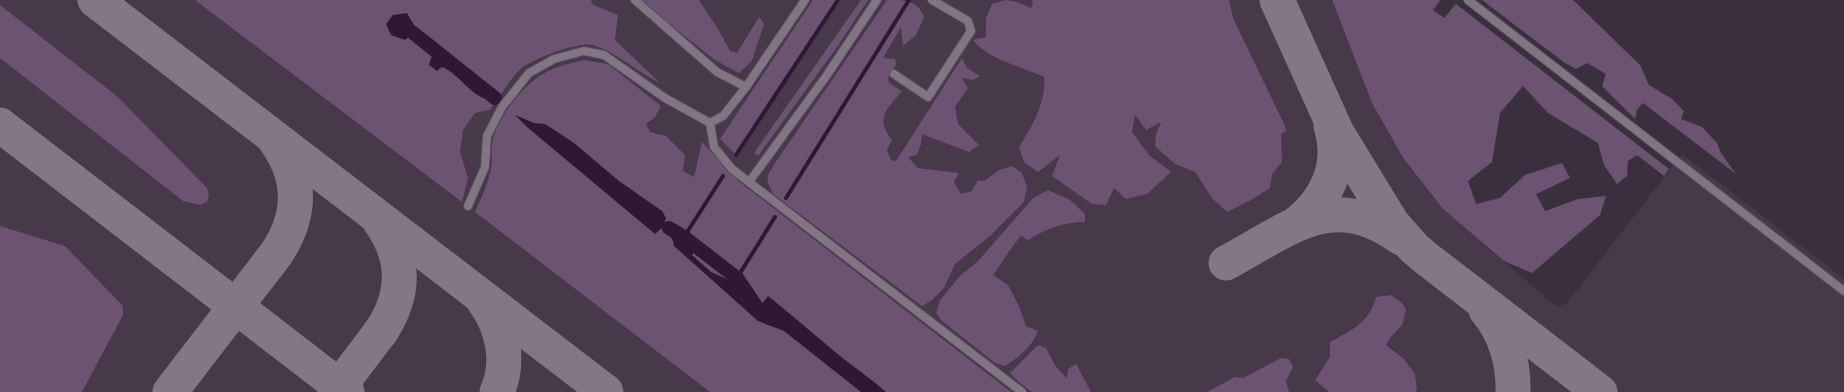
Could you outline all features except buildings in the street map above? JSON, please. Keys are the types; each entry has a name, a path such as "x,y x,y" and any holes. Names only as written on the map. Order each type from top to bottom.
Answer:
{"lane":[{"path":"635,0 717,72 746,87"},
{"path":"710,123 723,116 746,87 806,0"},
{"path":"749,182 827,75 877,0"},
{"path":"894,74 928,97 971,30 968,21 932,0"},
{"path":"1468,0 1844,291"},
{"path":"468,206 485,167 487,136 502,107 529,73 554,59 584,51 604,55 665,98 710,123"},
{"path":"710,123 714,147 732,168 1022,392"}],"shaded area":[{"path":"0,0 1332,0 1372,103 1403,159 1443,209 1557,307 1567,303 1682,154 1844,279 1844,392 0,392"},
{"path":"195,0 591,0 593,5 618,15 615,40 660,83 611,53 593,45 578,45 529,63 515,74 490,110 475,113 463,130 460,152 468,178 462,202"},
{"path":"639,0 699,0 730,51 737,53 759,17 764,24 752,61 739,73 715,60"},
{"path":"813,0 838,0 736,155 720,139"},
{"path":"861,0 868,0 837,47 758,156 754,153"},
{"path":"887,0 910,2 918,7 924,17 916,35 903,46 901,27 883,58 895,59 896,65 888,78 889,83 902,91 887,109 883,120 884,126 892,140 887,150 891,160 896,161 962,58 967,68 980,76 973,80 962,78 968,88 955,107 958,124 979,145 969,152 922,134 917,155 908,157 918,168 959,173 954,182 961,194 972,191 978,180 984,181 999,170 1012,166 1022,173 1027,187 1024,202 990,236 955,264 944,288 931,301 922,306 773,194 768,181 768,175 775,163"},
{"path":"1006,0 1031,8 1032,0 1229,0 1233,18 1285,126 1286,131 1281,134 1282,162 1272,174 1270,188 1227,212 1212,198 1195,172 1175,164 1155,146 1156,134 1161,122 1146,130 1135,115 1132,132 1149,155 1171,172 1147,194 1126,199 1114,188 1106,205 1092,204 1052,176 1060,155 1038,172 1024,162 1019,148 1033,123 1040,105 1043,96 1044,77 996,57 979,47 973,40 986,37 986,18 992,4"},
{"path":"1332,0 1439,0 1433,10 1444,18 1456,4 1669,169 1664,176 1637,155 1628,161 1627,176 1617,184 1604,165 1598,143 1548,113 1523,86 1500,113 1492,162 1468,181 1476,204 1500,198 1525,175 1562,163 1570,178 1536,194 1545,211 1578,199 1606,196 1600,215 1532,273 1504,261 1443,209 1403,158 1372,103"},
{"path":"1482,0 1573,0 1640,65 1649,85 1672,99 1684,111 1681,119 1702,127 1717,143 1721,153 1736,174 1643,103 1637,110 1635,119 1602,86 1606,74 1587,63 1576,69 1565,63"},
{"path":"0,5 118,97 207,188 209,195 207,202 200,205 183,201 0,58"},
{"path":"407,13 421,37 440,46 455,61 457,67 466,78 478,84 490,94 487,99 474,93 448,70 442,67 437,71 429,65 437,47 413,33 405,40 391,35 386,24 393,15"},
{"path":"584,60 608,64 661,106 655,117 646,124 650,132 666,136 685,155 683,171 694,177 702,142 741,183 1011,392 710,392 475,212 490,175 493,138 506,111 526,87 541,75"},
{"path":"515,115 534,123 545,124 574,143 619,181 662,211 666,218 664,225 692,245 695,251 692,255 711,272 731,281 737,278 742,299 758,309 768,296 886,392 861,392 784,331 758,321 674,246 672,238 667,231 662,228 655,234"},
{"path":"1048,190 1070,200 1085,214 1085,222 1055,227 1028,240 1021,236 993,275 1008,285 1019,306 1026,326 1038,331 1033,342 1005,366 995,363 942,321 936,313 940,300 960,276 978,261 1033,198"},
{"path":"0,226 65,246 123,306 123,315 82,392 0,392"},
{"path":"1391,295 1402,303 1406,310 1402,325 1386,345 1404,359 1415,374 1417,390 1415,392 1329,392 1315,380 1330,357 1330,342 1359,324 1369,313 1376,297"},
{"path":"1038,345 1046,348 1056,367 1067,378 1068,369 1076,364 1091,392 1032,392 1020,383 1010,373"},
{"path":"1281,358 1289,359 1293,367 1286,381 1289,392 1207,392 1235,377 1243,378"}],"waterway":[{"path":"736,155 838,0"},
{"path":"786,198 909,0"},
{"path":"412,32 495,98"},
{"path":"684,237 723,176"},
{"path":"737,278 775,217"},
{"path":"669,228 684,237 737,278 758,309 772,319"}],"taxiway":[{"path":"95,0 606,392"},
{"path":"1277,0 1337,133 1392,223 1414,248 1427,259 1600,392"},
{"path":"0,125 347,392"},
{"path":"1295,225 1316,205 1330,181 1335,155 1331,126"},
{"path":"170,392 276,254 291,225 295,197 294,182 284,154 275,140"},
{"path":"1226,263 1291,227 1312,219 1332,215 1354,216 1377,223 1401,238"},
{"path":"379,220 394,248 399,276 395,304 389,319 380,333"},
{"path":"483,300 495,321 504,356 501,380 497,392"},
{"path":"1486,310 1498,328 1507,348 1512,370 1513,392"},
{"path":"335,392 382,330"}]}
